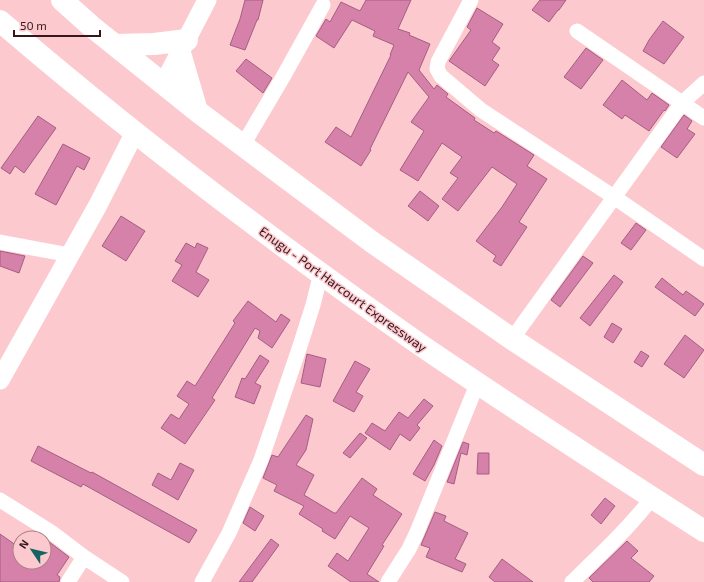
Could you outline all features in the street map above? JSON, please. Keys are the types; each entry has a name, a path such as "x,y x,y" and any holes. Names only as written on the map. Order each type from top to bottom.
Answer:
{"highway":[{"path":"62,0 115,45 197,110 372,242 512,340 704,465"},
{"name":"Enugu - Port Harcourt Expressway","path":"0,21 63,76 248,220 321,273 415,341 704,531"},
{"path":"115,45 154,44 183,46 197,110"}],"main road":[{"path":"164,84 208,0"},
{"path":"0,380 98,205 135,132"}],"street":[{"path":"471,0 438,62 437,70 441,76 481,110 614,197 704,259"},
{"path":"243,145 323,5"},
{"path":"577,31 704,118"},
{"path":"512,340 682,103 704,83"},
{"path":"0,242 70,255"},
{"path":"202,582 229,533 261,460 299,349 313,305 321,273"},
{"path":"388,582 409,549 417,532 478,382"},
{"path":"572,582 636,519 652,498"},
{"path":"0,500 51,532 84,557 122,582"},
{"path":"68,582 84,557"}],"building":[{"path":"245,0 263,0 258,20 245,50 230,45 240,19"},
{"path":"366,0 411,0 398,29 410,33 409,35 430,44 419,70 434,89 437,85 448,94 446,97 475,118 474,120 494,133 496,131 534,155 527,166 547,179 519,222 527,227 501,266 493,261 496,256 476,241 502,207 517,184 492,167 458,211 442,199 458,178 450,173 462,157 442,143 418,181 400,170 424,131 411,122 429,97 408,72 370,149 371,150 361,166 325,142 336,127 351,137 391,55 394,45 373,36 375,31 352,20 334,48 316,36 326,19 330,22 341,2 360,11"},
{"path":"540,0 566,0 549,22 532,10"},
{"path":"477,8 503,24 492,42 500,48 492,60 499,65 485,86 449,61 471,30 467,27"},
{"path":"663,21 684,37 664,64 643,51"},
{"path":"586,48 603,60 581,89 564,77"},
{"path":"246,59 272,78 263,93 236,71"},
{"path":"622,80 647,100 652,93 669,105 649,131 625,115 622,119 603,105"},
{"path":"684,115 692,121 687,129 695,134 677,158 661,147"},
{"path":"38,116 56,128 24,173 15,166 10,174 1,168"},
{"path":"63,144 90,158 84,170 77,166 56,205 35,194"},
{"path":"420,191 439,206 428,221 408,206"},
{"path":"121,216 145,231 126,261 102,246"},
{"path":"636,223 646,230 631,250 621,243"},
{"path":"186,243 195,248 197,243 208,248 196,272 209,280 198,297 172,281 182,265 175,261"},
{"path":"0,251 25,256 19,273 0,266"},
{"path":"583,256 593,263 560,307 551,300"},
{"path":"614,275 623,282 590,326 580,318"},
{"path":"662,278 683,295 686,291 704,304 695,316 655,287"},
{"path":"248,301 276,322 281,314 290,320 272,348 258,338 260,331 255,328 212,398 215,400 185,444 161,428 171,414 179,419 189,404 177,396 187,381 195,386 235,323 233,321"},
{"path":"612,323 622,329 613,343 604,337"},
{"path":"685,335 704,350 684,378 664,364"},
{"path":"641,351 649,356 642,367 634,362"},
{"path":"307,354 326,359 320,387 301,383"},
{"path":"260,355 269,361 255,383 261,386 254,404 235,397 242,378 245,379"},
{"path":"355,361 370,369 356,392 363,396 354,412 333,401"},
{"path":"424,399 433,406 417,425 420,428 410,441 400,434 390,450 365,433 372,423 385,431 399,412 408,418"},
{"path":"306,415 313,419 306,450 296,465 314,475 304,495 336,513 362,478 377,489 373,495 402,514 382,545 384,546 367,574 379,582 351,582 328,566 337,553 348,561 369,528 350,516 335,539 322,531 323,529 299,514 304,506 274,491 277,485 263,478 272,455 278,457"},
{"path":"360,433 367,438 350,458 343,453"},
{"path":"434,440 442,446 425,481 413,474"},
{"path":"463,442 469,444 467,455 461,453 454,484 447,482"},
{"path":"38,446 91,473 92,472 197,530 189,543 83,484 81,487 31,461"},
{"path":"478,453 489,453 489,474 477,474"},
{"path":"180,463 194,470 178,500 152,485 158,473 171,480"},
{"path":"605,498 615,506 601,524 591,515"},
{"path":"250,507 264,516 255,531 243,523"},
{"path":"435,512 446,516 444,521 468,533 455,559 466,564 462,572 426,557 430,548 421,545"},
{"path":"0,534 12,542 12,570 52,570 52,544 69,557 57,575 60,577 59,582 0,582"},
{"path":"271,539 279,545 252,582 239,582"},
{"path":"627,541 638,551 631,558 654,576 649,582 593,582 589,578"},
{"path":"502,559 533,582 495,582 489,577"}]}
